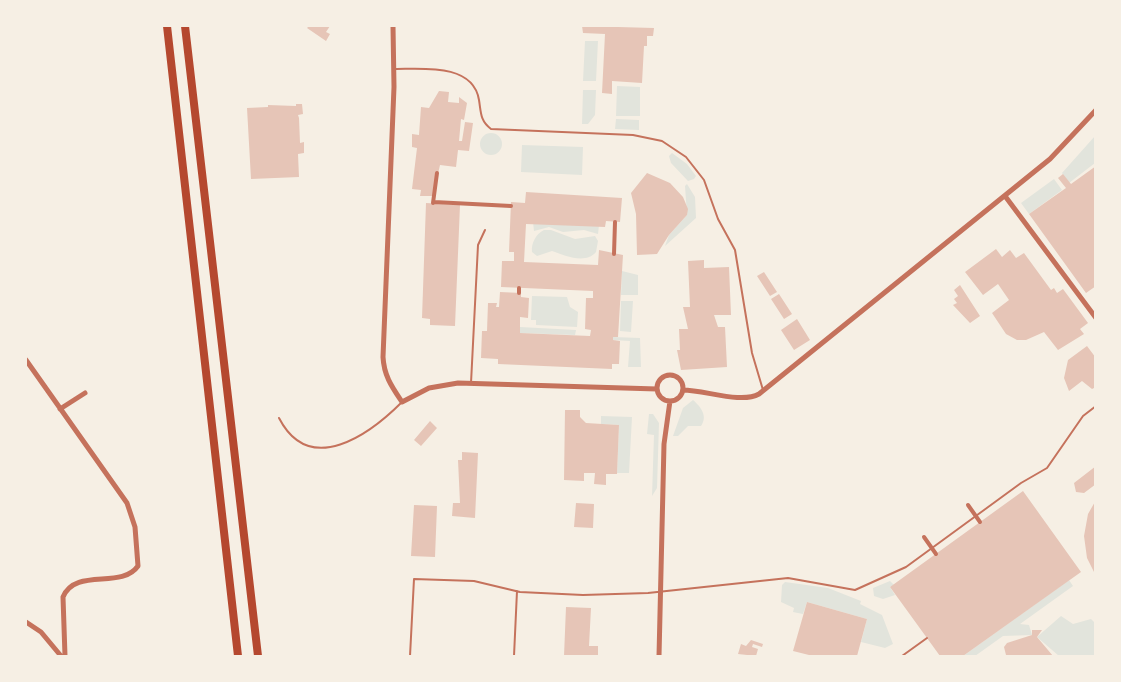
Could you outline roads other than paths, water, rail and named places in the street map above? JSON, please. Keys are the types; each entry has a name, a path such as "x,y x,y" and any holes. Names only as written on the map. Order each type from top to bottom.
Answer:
{"main road":[{"path":"167,26 238,657"},
{"path":"185,26 258,657"}],"street":[{"path":"393,26 395,69 382,357 387,379 402,402 429,388 448,383 657,389"},
{"path":"683,390 747,399 763,390 1050,159 1095,110"},
{"path":"437,173 434,203 511,206"},
{"path":"1005,196 1095,318"},
{"path":"614,254 615,222"},
{"path":"26,360 127,503 135,528 138,566 130,576 77,584 66,591 63,597 63,657"},
{"path":"668,375 680,380 683,390 677,399 670,401 662,399 657,389 658,381 668,375"},
{"path":"60,409 85,393"},
{"path":"659,657 664,444 670,401"},
{"path":"968,505 980,522"},
{"path":"924,537 936,554"},
{"path":"26,622 41,632 63,657"}],"lane":[{"path":"395,69 438,69 464,78 476,91 482,121 491,129 633,135 662,141 686,157 704,180 718,219 735,250 752,353 763,390"},
{"path":"471,383 478,245 485,230"},
{"path":"279,418 289,433 306,443 334,446 362,436 402,402"},
{"path":"410,657 414,579 474,581 517,591 583,595 796,578 855,590 906,567 1012,489 1042,473 1083,417 1095,406"},
{"path":"514,657 517,591"},
{"path":"902,657 927,638"}]}
